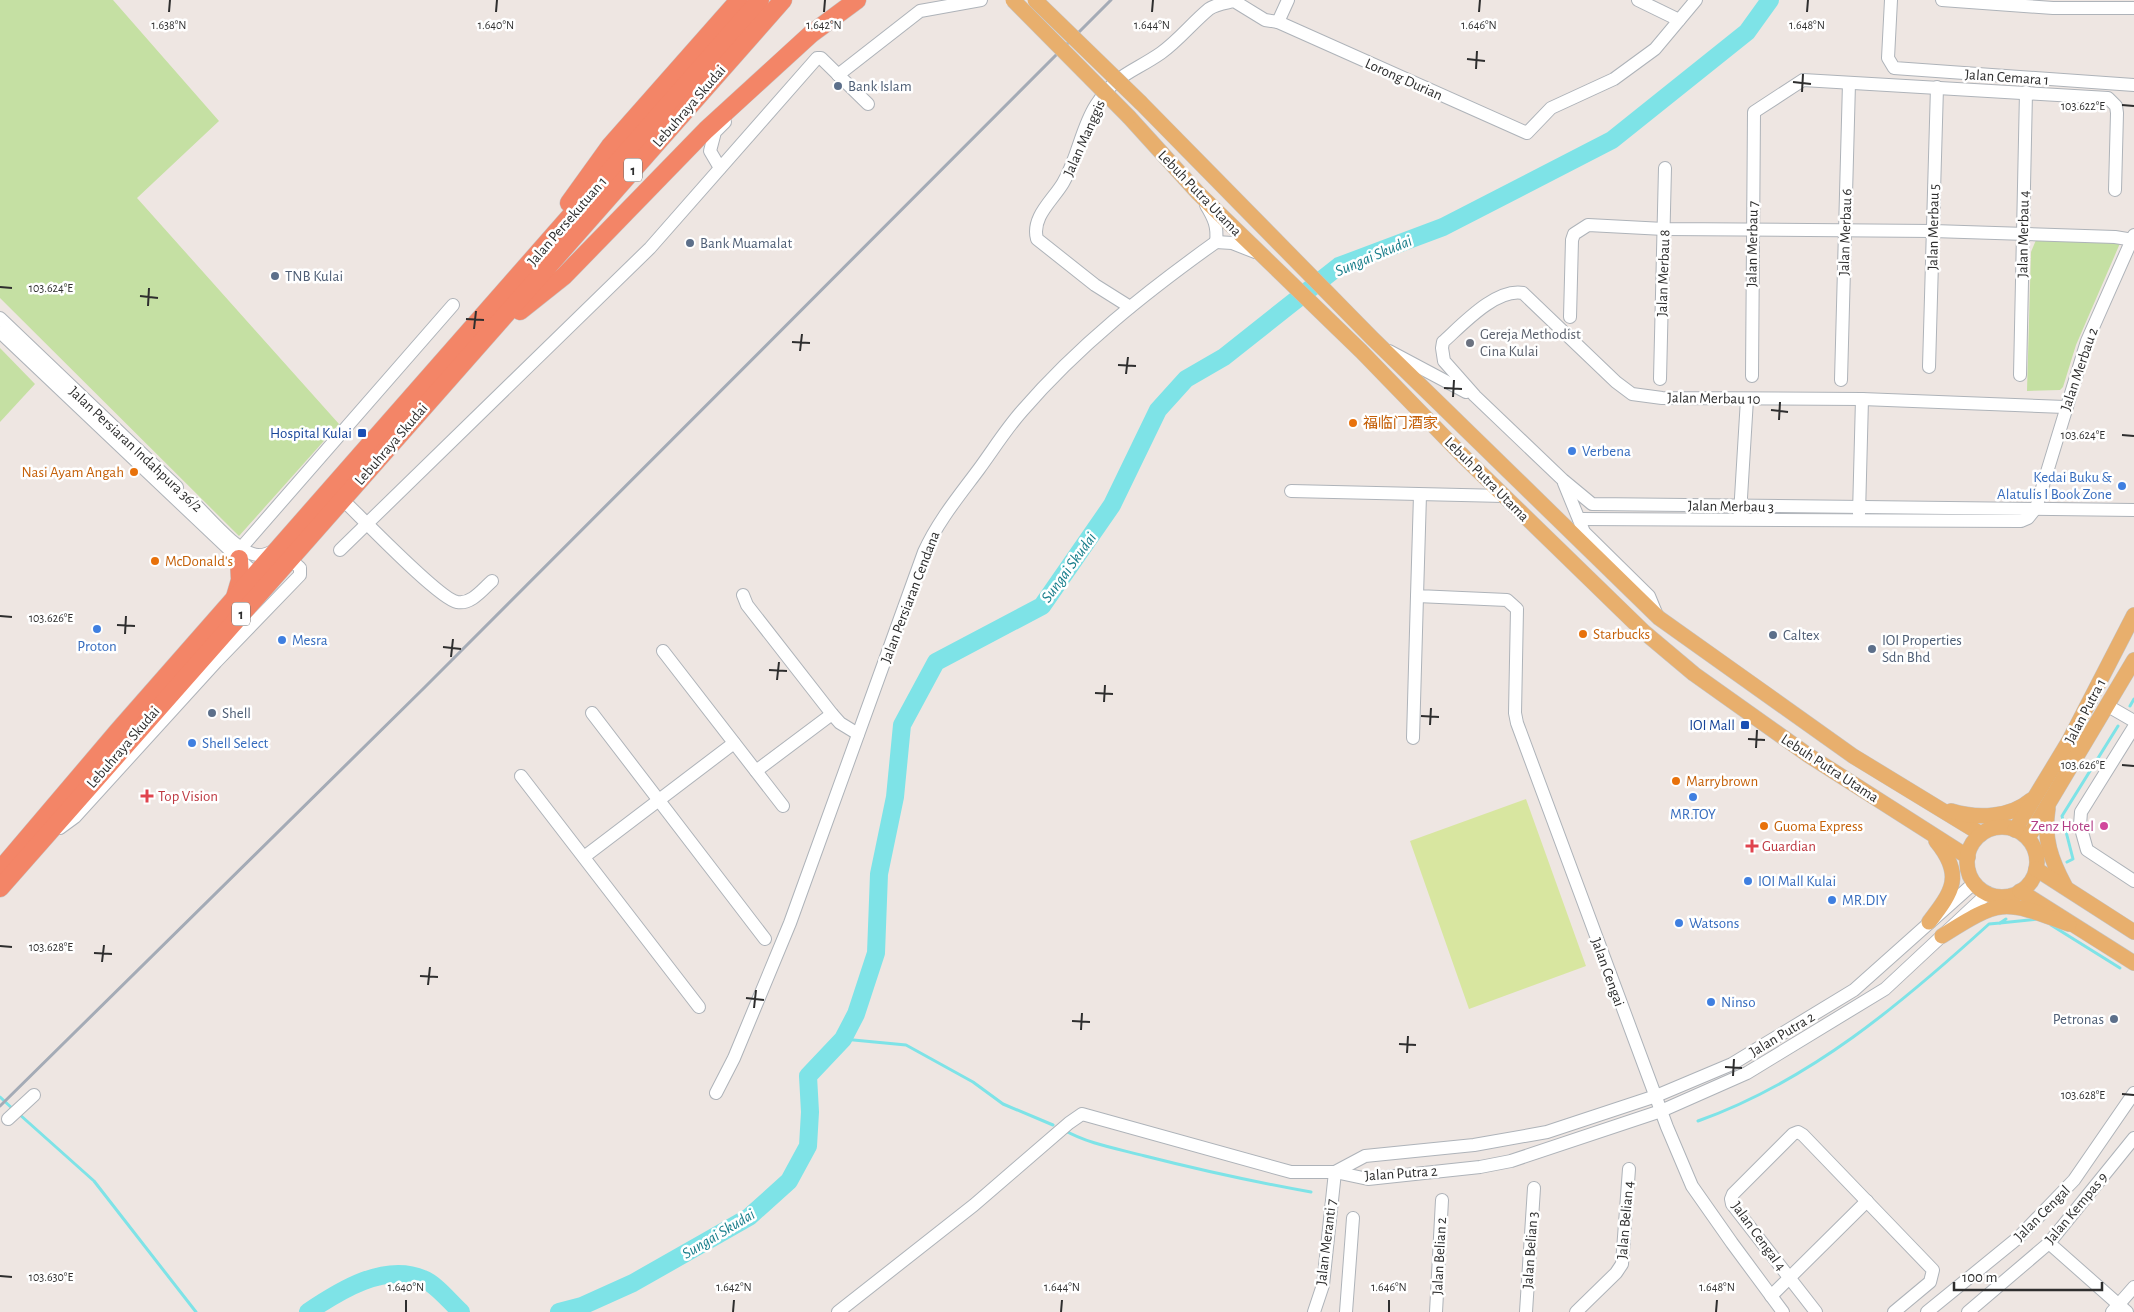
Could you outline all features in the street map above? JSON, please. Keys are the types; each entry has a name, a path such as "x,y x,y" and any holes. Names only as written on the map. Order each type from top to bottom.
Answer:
{"highway":[{"path":"512,283 610,146 739,0"},
{"name":"Jalan Persekutuan 1","path":"512,283 760,0"},
{"name":"Lebuhraya Skudai","path":"0,870 256,575 285,552 304,542 783,0"},
{"path":"482,340 564,276 706,130 811,34 857,0"},
{"name":"Lebuhraya Skudai","path":"0,888 512,283"},
{"path":"234,600 240,580 240,553"}],"main road":[{"name":"Lebuh Putra Utama","path":"1013,0 1129,117 1198,193 1361,351 1504,496 1644,632 1694,674 1808,755 1968,857"},
{"name":"Lebuh Putra Utama","path":"1036,0 1141,103 1280,246 1659,618 1853,756 1981,834"},
{"name":"Jalan Putra 1","path":"2043,800 2069,742 2134,615"},
{"name":"Jalan Putra 1","path":"2021,834 2108,706 2134,660"},
{"path":"1924,799 1963,815 1993,815 2010,812 2043,800 2049,852 2067,889"},
{"path":"1997,827 2021,834 2036,857 2036,869 2032,879 2020,891 2005,896 1988,893 1974,883 1968,872 1968,857 1970,848 1981,834 1997,827"},
{"path":"1929,833 1946,853 1952,864 1953,876 1948,898 1929,922"},
{"path":"2036,869 2134,932"},
{"path":"2020,891 2069,924 2134,963"},
{"path":"1942,936 1982,911 1996,906 2012,906 2026,909 2069,924"}],"street":[{"path":"838,74 920,11 981,0"},
{"path":"1278,22 1288,0"},
{"path":"1638,0 1679,20 1696,0"},
{"name":"Jalan Cemara 1","path":"1891,0 1888,58 1890,65 1898,69 2134,85"},
{"path":"1942,0 1979,1 2053,8 2134,8"},
{"name":"Jalan Manggis","path":"1130,308 1095,285 1037,239 1035,230 1036,223 1070,170 1094,107 1107,89 1123,74 1160,54 1186,33 1210,8 1221,3 1234,1 1266,20 1278,22"},
{"name":"Lorong Durian","path":"1278,22 1522,133 1530,132 1551,108 1614,79 1656,49 1679,20"},
{"path":"340,550 650,248 817,58 821,58 868,104"},
{"path":"720,168 710,152 715,132 780,63"},
{"name":"Jalan Merbau 7","path":"1752,376 1750,372 1754,112 1798,82 1848,83"},
{"path":"1848,83 2103,97 2112,101 2117,113 2114,190"},
{"name":"Jalan Merbau 6","path":"1841,380 1848,83"},
{"name":"Jalan Merbau 5","path":"1930,367 1937,87"},
{"name":"Jalan Merbau 4","path":"2020,375 2026,92"},
{"name":"Jalan Merbau 8","path":"1660,379 1665,168"},
{"path":"1198,193 1214,218 1218,230 1216,242 1245,247 1266,258"},
{"path":"1570,317 1574,234 1588,225 1752,231 1933,231 2133,238"},
{"name":"Jalan Merbau 2","path":"2036,508 2065,407 2087,341 2133,238"},
{"name":"Jalan Persiaran Cendana","path":"716,1092 734,1058 790,923 934,529 1021,412 1067,362 1130,308 1216,242"},
{"name":"Jalan Merbau 10","path":"1472,317 1500,295 1516,291 1523,293 1616,382 1632,394 1662,398 1862,399 2065,407"},
{"path":"240,553 453,305"},
{"name":"Jalan Merbau 3","path":"1472,317 1443,342 1444,360 1475,396 1563,480 1592,504 2134,510"},
{"name":"Jalan Persiaran Indahpura 36/2","path":"0,318 240,553 256,575"},
{"name":"Jalan Persiaran Indahpura 36/2","path":"0,332 240,553 260,555 285,552"},
{"path":"1377,342 1475,396"},
{"path":"1740,520 1746,399"},
{"path":"1859,521 1862,399"},
{"path":"1563,480 1584,532 1649,596 1659,618"},
{"path":"1291,491 1504,496"},
{"path":"1413,738 1420,494"},
{"path":"342,499 434,589 457,602 470,600 492,580"},
{"path":"1578,519 2021,521 2028,518 2036,508"},
{"path":"256,575 263,576 270,573 304,542"},
{"path":"43,839 76,817 216,662 300,575 300,568 285,552"},
{"path":"743,595 747,605 832,714 840,723 858,734"},
{"name":"Jalan Cengai","path":"1416,596 1508,600 1517,609 1514,713 1669,1133 1692,1186 1783,1312"},
{"path":"663,651 783,806"},
{"path":"2108,706 2134,721"},
{"path":"592,714 765,939"},
{"path":"756,771 832,714"},
{"path":"2134,727 2084,807 2080,818 2082,840 2087,850 2134,881"},
{"path":"584,857 734,743"},
{"path":"521,776 698,1007"},
{"name":"Jalan Putra 2","path":"1335,1172 1365,1156 1474,1145 1547,1132 1656,1096 1732,1064 1854,990 1974,883"},
{"name":"Jalan Putra 2","path":"1335,1172 1368,1178 1480,1167 1528,1156 1661,1111 1746,1073 1885,989 1988,893"},
{"name":"Jalan Cengal","path":"1927,1312 2019,1237 2074,1180 2134,1093"},
{"path":"8,1119 34,1095"},
{"path":"838,1312 967,1211 1068,1123 1082,1114 1291,1172 1335,1172"},
{"name":"Jalan Cengal 4","path":"1790,1278 1731,1199 1733,1194 1793,1134 1798,1132 1803,1135 1867,1201"},
{"name":"Jalan Kempas 9","path":"1968,1312 2049,1243 2134,1138"},
{"name":"Jalan Belian 4","path":"1576,1312 1616,1273 1622,1264 1629,1169"},
{"name":"Jalan Meranti 7","path":"1314,1312 1323,1285 1335,1172"},
{"name":"Jalan Belian 3","path":"1526,1312 1534,1188"},
{"name":"Jalan Belian 2","path":"1436,1312 1442,1200"},
{"path":"1771,1296 1867,1201 1933,1270 1934,1275 1930,1282 1894,1312"},
{"path":"1346,1312 1353,1218"},
{"path":"2049,1243 2119,1310 2134,1288"},
{"path":"1790,1278 1816,1312"}],"green space":[{"path":"0,0 113,0 219,121 137,198 339,424 239,536 0,298"},
{"path":"2036,240 2121,241 2076,345 2063,387 2060,390 2027,391 2031,252"},
{"path":"0,348 35,384 0,422"},
{"path":"1526,799 1586,966 1469,1009 1410,841"}],"waterway":[{"name":"Sungai Skudai","path":"559,1312 582,1306 633,1283 749,1217 789,1181 808,1146 810,1112 808,1076 843,1039 856,1014 876,953 879,874 895,797 902,725 936,662 1042,606 1112,505 1158,410 1186,379 1224,357 1339,266 1443,227 1612,140 1747,32 1770,0"},
{"path":"2130,706 2134,699"},
{"path":"2067,862 2073,859 2062,816 2118,726"},
{"path":"1698,1121 1778,1085 1816,1062 1888,1011 1989,924 2000,923 2006,919"},
{"path":"2000,923 2038,919"},
{"path":"2051,925 2120,968"},
{"path":"843,1039 906,1045 973,1082 1003,1104 1053,1125"},
{"path":"0,1097 14,1110"},
{"path":"19,1114 94,1181 196,1312"},
{"path":"1064,1130 1093,1143 1228,1176 1311,1192"},
{"name":"Sungai Skudai","path":"308,1312 363,1281 393,1274 408,1275 428,1281 461,1312"}],"railway":[{"path":"0,1106 425,687 1111,0"}],"place":[{"name":"Bank Islam","path":"838,86"},
{"name":"Bank Muamalat","path":"690,243"},
{"name":"TNB Kulai","path":"275,276"},
{"name":"Gereja Methodist Cina Kulai","path":"1470,343"},
{"name":"福临门酒家","path":"1353,423"},
{"name":"Hospital Kulai","path":"362,433"},
{"name":"Verbena","path":"1572,451"},
{"name":"Nasi Ayam Angah","path":"134,472"},
{"name":"Kedai Buku & Alatulis I Book Zone","path":"2122,486"},
{"name":"McDonald's","path":"155,561"},
{"name":"Proton","path":"97,629"},
{"name":"Starbucks","path":"1583,634"},
{"name":"Caltex","path":"1773,635"},
{"name":"Mesra","path":"282,640"},
{"name":"IOI Properties Sdn Bhd","path":"1872,649"},
{"name":"Shell","path":"212,713"},
{"name":"IOI Mall","path":"1745,725"},
{"name":"Shell Select","path":"192,743"},
{"name":"Marrybrown","path":"1676,781"},
{"name":"Top Vision","path":"147,796"},
{"name":"MR.TOY","path":"1693,797"},
{"name":"Guoma Express","path":"1764,826"},
{"name":"Zenz Hotel","path":"2104,826"},
{"name":"Guardian","path":"1752,846"},
{"name":"IOI Mall Kulai","path":"1748,881"},
{"name":"MR.DIY","path":"1832,900"},
{"name":"Watsons","path":"1679,923"},
{"name":"Ninso","path":"1711,1002"},
{"name":"Petronas","path":"2114,1019"}]}
